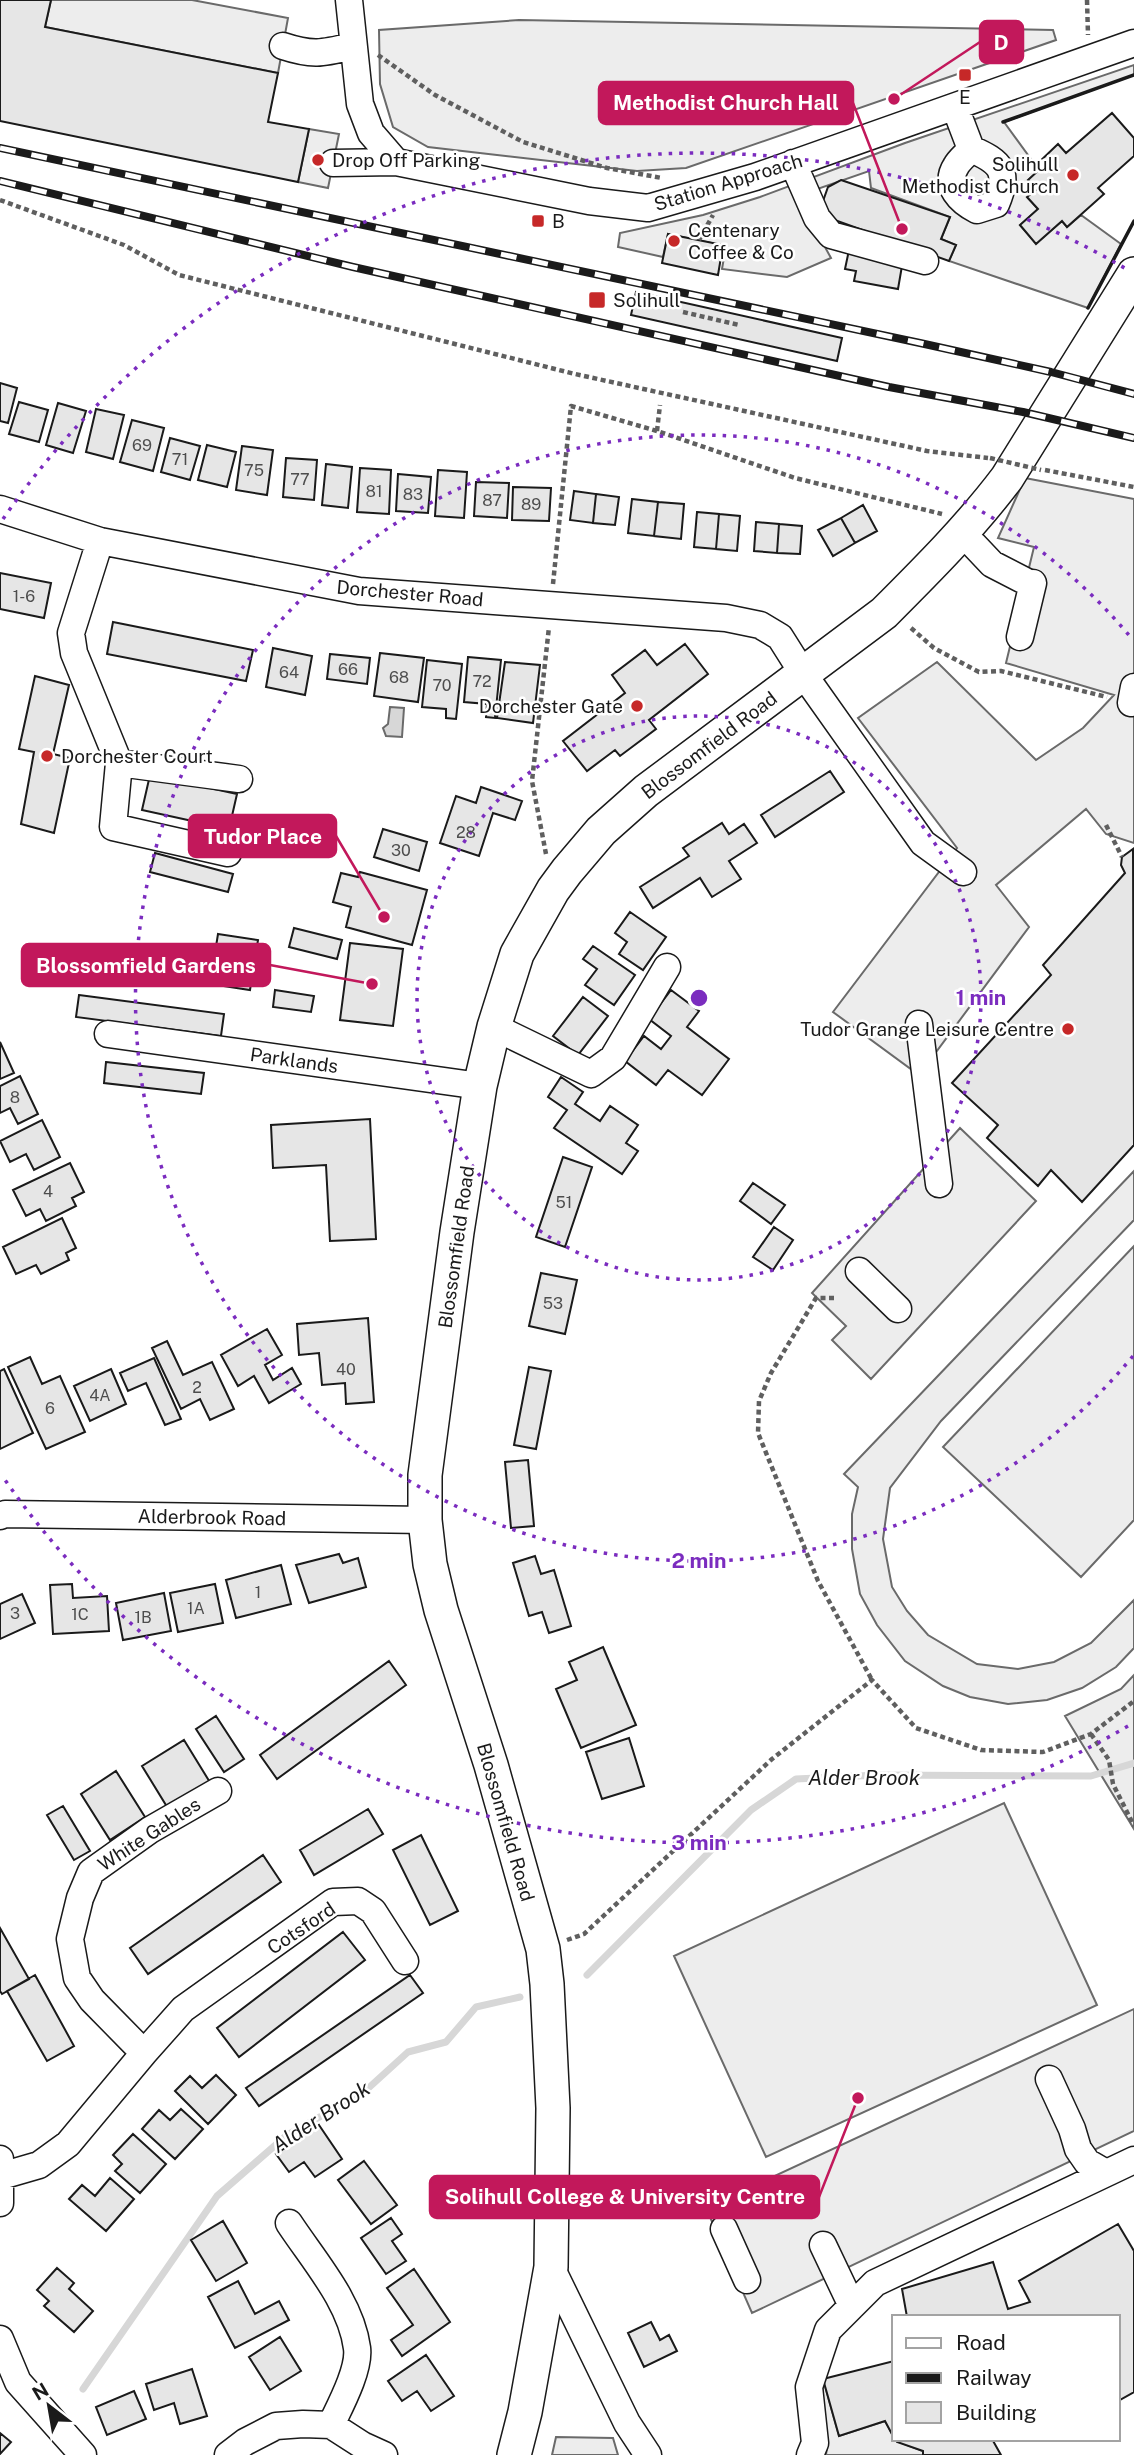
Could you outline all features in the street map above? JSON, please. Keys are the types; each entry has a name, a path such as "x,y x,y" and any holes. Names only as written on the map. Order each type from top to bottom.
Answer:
{"main road":[{"name":"Blossomfield Road","path":"514,2455 551,2266 553,2108 543,1949 491,1765 441,1610 430,1564 425,1520 425,1475 457,1232 480,1086 494,1027 517,954 553,890 601,831 646,791 884,614 951,524 1007,478 1134,274"}],"street":[{"path":"349,0 360,104 371,133 396,162"},
{"path":"282,46 304,53 320,53 352,41"},
{"name":"Station Approach","path":"333,163 396,162 589,201 648,208 708,192 1134,43"},
{"path":"955,107 971,149"},
{"path":"793,163 817,218 831,235 925,261"},
{"name":"Dorchester Road","path":"0,509 100,541 359,591 726,618 760,625 780,638 923,844 963,872"},
{"path":"951,524 992,564 1029,582 1020,637"},
{"path":"100,541 71,633 74,653 119,763 113,827 228,853"},
{"path":"119,763 239,779"},
{"path":"494,1027 591,1074 613,1058 667,967"},
{"path":"919,1024 939,1184"},
{"name":"Parklands","path":"108,1034 480,1086"},
{"path":"859,1272 898,1309"},
{"name":"Alderbrook Road","path":"2,1511 425,1520"},
{"name":"White Gables","path":"144,2053 92,2000 77,1978 70,1939 80,1898 91,1872 150,1830 218,1791"},
{"name":"Cotsford","path":"1,2168 39,2165 68,2144 183,2009 333,1902 358,1901 373,1911 405,1961"},
{"path":"1049,2079 1072,2129 1078,2149 1087,2162 1106,2173"},
{"path":"810,2455 815,2443 809,2387 828,2330 875,2283 1134,2160"},
{"path":"0,2203 1,2168"},
{"path":"289,2223 345,2309 358,2350 349,2389 331,2425"},
{"path":"724,2229 747,2280"},
{"path":"823,2245 852,2306"},
{"path":"551,2266 627,2423 648,2455"},
{"path":"0,2339 18,2382 83,2455"},
{"path":"228,2455 245,2442 276,2426 303,2424 331,2425 362,2445 384,2455"}],"path":[{"path":"1087,0 1087,40"},
{"path":"352,41 435,95 523,142 607,168 663,178 674,177"},
{"path":"0,200 124,245 179,275 575,374 927,451 990,458 1134,486"},
{"path":"699,240 713,215"},
{"path":"682,312 739,325"},
{"path":"657,431 660,405"},
{"path":"553,890 532,781 571,406 657,431 795,478 951,524"},
{"path":"911,628 934,648 979,672 1002,671 1124,696"},
{"path":"1105,825 1122,857"},
{"path":"834,1298 816,1298 771,1373 759,1401 758,1433 818,1581 872,1680 916,1728 981,1750 1043,1752 1091,1734 1134,1702"},
{"path":"565,1941 584,1934 772,1759 872,1680"},
{"path":"1091,1734 1109,1760 1113,1784 1134,1826"}],"shaded area":[{"path":"51,0 192,0 288,18 278,73 45,27"},
{"path":"519,20 1053,30 1056,40 686,168 637,171 428,147 393,127 380,84 379,30"},
{"path":"1134,65 1134,75 1004,122 1039,170 1028,180 1036,190 1028,198 1038,209 1020,225 1036,243 1062,221 1067,227 1081,215 1121,244 1088,308 949,261 956,245 941,239 950,217 871,188 869,171 797,196 831,258 787,277 722,269 726,246 668,234 663,257 618,247 620,233 703,215 760,197 905,143"},
{"name":"Drop Off Parking","path":"309,129 339,134 328,188 298,182"},
{"path":"1025,478 1134,499 1134,843 1106,834 1086,809 996,885 1029,927 919,1075 833,1012 957,848 858,718 937,662 1036,760 1083,728 1114,695 1006,663 1034,547 998,538"},
{"path":"390,707 404,708 402,737 386,736 383,728 388,724"},
{"path":"960,1128 1036,1201 871,1379 832,1340 846,1326 812,1293"},
{"path":"1134,1171 1134,1220 941,1421 890,1488 883,1539 892,1587 907,1611 928,1635 977,1664 1018,1669 1054,1662 1091,1643 1134,1600 1134,1648 1116,1667 1082,1688 1047,1700 1008,1704 970,1697 943,1686 905,1661 877,1625 860,1594 852,1549 852,1514 858,1487 844,1474"},
{"path":"1134,1246 1134,1520 1081,1577 943,1447"},
{"path":"1134,1675 1134,1829 1065,1716 1121,1689"},
{"path":"1004,1803 1097,2005 766,2157 674,1956"},
{"path":"1134,2009 1134,2131 752,2313 706,2208"},
{"path":"823,2379 839,2436 885,2421 892,2434 892,2441 923,2451 923,2455 826,2455 827,2447 821,2427"},
{"path":"556,2437 613,2438 618,2455 552,2455"}],"building":[{"path":"0,0 51,0 45,27 278,73 268,122 309,129 298,182 0,121"},
{"name":"Solihull Methodist Church","path":"1112,113 1134,138 1134,156 1098,188 1104,194 1067,227 1062,221 1036,244 1020,225 1038,209 1027,197 1036,190 1028,180 1039,170 1035,166 1058,144 1066,153"},
{"path":"841,180 950,217 941,239 956,245 949,261 829,218 822,204 828,187"},
{"path":"668,234 723,245 718,275 662,263"},
{"path":"849,250 903,260 898,289 854,281 856,271 845,269"},
{"path":"636,292 842,338 837,361 631,315"},
{"path":"0,383 17,388 8,423 0,421"},
{"path":"19,402 48,410 39,442 9,434"},
{"path":"58,403 86,411 73,453 46,445"},
{"path":"96,409 124,415 113,459 86,452"},
{"path":"132,420 164,428 153,471 120,462"},
{"path":"170,438 200,446 190,480 161,472"},
{"path":"207,445 236,452 227,487 198,480"},
{"path":"242,446 273,450 267,495 236,490"},
{"path":"286,458 317,460 314,500 283,497"},
{"path":"326,464 352,467 348,508 322,505"},
{"path":"360,468 391,470 389,514 357,512"},
{"path":"438,470 467,472 464,518 435,516"},
{"path":"398,474 431,477 428,513 396,511"},
{"path":"476,482 509,483 507,518 474,516"},
{"path":"513,487 551,488 549,521 512,520"},
{"path":"574,491 596,494 593,523 570,520"},
{"path":"596,494 619,497 615,525 593,523"},
{"path":"632,499 658,502 654,536 628,533"},
{"path":"658,502 684,504 681,539 654,536"},
{"path":"863,505 877,531 855,543 841,518"},
{"path":"697,512 719,514 716,549 694,547"},
{"path":"719,514 740,516 737,551 716,549"},
{"path":"841,518 855,543 833,556 818,530"},
{"path":"756,522 779,524 777,553 754,551"},
{"path":"779,524 802,526 800,554 777,553"},
{"path":"0,573 51,583 44,618 0,609"},
{"path":"113,622 253,650 246,681 107,654"},
{"name":"Dorchester Gate","path":"685,644 708,674 649,720 656,729 620,756 615,750 587,771 563,741 625,693 612,675 645,650 657,665"},
{"path":"273,648 312,656 305,695 266,687"},
{"path":"380,653 424,658 418,702 374,696"},
{"path":"330,654 370,658 367,684 327,679"},
{"path":"468,657 501,660 495,718 486,717 487,704 464,702"},
{"path":"427,660 462,664 456,719 446,718 446,709 422,707"},
{"path":"505,662 540,665 533,723 497,718"},
{"name":"Dorchester Court","path":"35,676 69,685 53,754 70,758 54,833 21,824 34,752 19,749"},
{"path":"830,771 844,792 775,837 761,815"},
{"path":"150,775 237,794 229,829 142,810"},
{"path":"481,787 522,801 515,820 493,813 479,856 440,843 456,796 476,803"},
{"path":"722,823 729,834 744,824 757,843 729,861 741,879 712,897 700,878 653,908 640,887 689,856 683,848"},
{"path":"383,829 427,842 419,871 374,857"},
{"name":"Tudor Grange Leisure Centre","path":"1133,849 1134,1145 1082,1202 1051,1170 1038,1186 987,1138 998,1125 952,1083 1051,975 1043,965 1125,873 1121,865 1122,857"},
{"path":"155,853 233,874 228,892 150,872"},
{"path":"360,872 427,890 412,945 346,927 351,907 333,902 341,873 358,877"},
{"path":"630,912 666,937 643,970 619,954 627,942 615,933"},
{"path":"294,928 342,940 337,959 289,947"},
{"path":"218,934 258,940 250,990 210,984"},
{"path":"350,943 403,949 393,1026 340,1020"},
{"path":"593,946 635,975 614,1005 585,985 597,969 583,959"},
{"path":"275,990 314,996 311,1012 273,1007"},
{"path":"671,990 699,1011 687,1027 729,1059 702,1095 668,1070 656,1085 625,1061 644,1036 661,1049 671,1036 649,1019"},
{"path":"79,995 224,1014 221,1036 76,1017"},
{"path":"583,997 608,1016 578,1055 553,1036"},
{"path":"0,1042 14,1073 0,1079"},
{"path":"106,1062 204,1073 201,1094 104,1083"},
{"path":"20,1076 38,1114 18,1124 10,1108 0,1113 0,1086"},
{"path":"561,1077 583,1092 575,1104 600,1121 610,1106 638,1125 626,1143 638,1151 622,1174 554,1128 567,1110 548,1097"},
{"path":"370,1119 376,1239 330,1241 326,1165 273,1168 271,1125"},
{"path":"42,1120 60,1157 34,1170 26,1154 10,1162 0,1141"},
{"path":"563,1157 592,1167 565,1247 536,1237"},
{"path":"70,1163 84,1192 72,1198 76,1206 46,1221 40,1209 26,1216 13,1190"},
{"path":"753,1183 785,1205 771,1224 740,1201"},
{"path":"62,1218 76,1248 66,1253 69,1260 41,1274 36,1265 16,1274 3,1247"},
{"path":"774,1227 793,1240 773,1270 753,1257"},
{"path":"541,1273 577,1280 565,1334 529,1326"},
{"path":"368,1318 374,1402 346,1404 345,1383 322,1385 319,1353 299,1355 297,1324"},
{"path":"267,1329 282,1355 265,1365 273,1380 292,1368 301,1384 269,1403 254,1376 238,1386 221,1355"},
{"path":"167,1341 183,1375 212,1362 234,1409 210,1420 200,1399 181,1409 152,1348"},
{"path":"30,1357 42,1384 60,1376 85,1432 46,1449 8,1367"},
{"path":"154,1358 181,1419 165,1425 146,1383 128,1391 120,1373"},
{"path":"529,1367 551,1371 536,1449 514,1445"},
{"path":"4,1369 33,1433 0,1449 0,1371"},
{"path":"111,1369 126,1404 90,1421 74,1386"},
{"path":"528,1460 534,1526 511,1528 505,1462"},
{"path":"339,1554 343,1563 358,1558 366,1587 309,1603 296,1565"},
{"path":"535,1556 541,1574 554,1570 571,1626 549,1633 542,1612 529,1616 513,1563"},
{"path":"281,1565 291,1604 236,1618 226,1580"},
{"path":"72,1584 73,1598 107,1596 109,1631 53,1634 50,1585"},
{"path":"215,1584 223,1623 178,1632 170,1593"},
{"path":"164,1593 171,1631 123,1640 116,1603"},
{"path":"22,1594 35,1623 0,1639 0,1604"},
{"path":"603,1647 636,1725 581,1748 556,1689 577,1680 569,1662"},
{"path":"389,1661 406,1685 277,1779 260,1755"},
{"path":"216,1716 244,1759 224,1772 196,1729"},
{"path":"629,1738 644,1786 602,1799 586,1752"},
{"path":"184,1740 211,1784 169,1810 142,1766"},
{"path":"116,1771 145,1817 110,1840 81,1794"},
{"path":"63,1806 90,1851 74,1860 47,1815"},
{"path":"368,1809 383,1834 314,1875 300,1850"},
{"path":"421,1835 458,1911 430,1925 393,1850"},
{"path":"263,1855 281,1882 148,1974 130,1948"},
{"path":"0,1928 29,1979 2,1994 0,1991"},
{"path":"343,1932 365,1960 239,2057 217,2028"},
{"path":"35,1975 74,2046 47,2061 7,1991"},
{"path":"410,1975 423,1993 259,2106 246,2088"},
{"path":"216,2075 236,2095 208,2124 175,2091 190,2076 202,2088"},
{"path":"181,2109 203,2129 175,2159 142,2129 159,2110 170,2120"},
{"path":"319,2125 342,2159 315,2177 304,2162 289,2172 276,2154"},
{"path":"133,2134 166,2164 140,2193 115,2171 122,2164 113,2155"},
{"path":"364,2161 397,2205 371,2224 338,2180"},
{"path":"110,2178 134,2199 106,2231 69,2199 82,2185 95,2196"},
{"path":"391,2218 402,2234 392,2241 406,2261 386,2274 361,2238"},
{"path":"223,2221 247,2263 216,2281 191,2240"},
{"path":"1118,2224 1134,2251 1134,2392 1120,2400 1120,2315 907,2315 902,2289 993,2262 1008,2309 1030,2302 1019,2281"},
{"path":"57,2268 74,2283 69,2289 93,2311 74,2332 44,2306 49,2301 37,2290"},
{"path":"414,2269 450,2322 402,2356 391,2340 413,2325 387,2288"},
{"path":"238,2281 255,2314 279,2301 289,2320 235,2348 208,2297"},
{"path":"651,2322 660,2340 669,2335 677,2351 644,2367 628,2333"},
{"path":"280,2337 301,2371 270,2390 249,2357"},
{"path":"426,2355 454,2396 431,2411 417,2391 402,2401 388,2381"},
{"path":"892,2362 892,2434 885,2421 839,2436 823,2379"},
{"path":"192,2369 207,2416 180,2424 174,2403 154,2410 146,2384"},
{"path":"134,2391 146,2419 107,2435 96,2407"},
{"path":"0,2433 11,2442 0,2454"},
{"path":"993,2441 1001,2455 923,2455 923,2451 897,2442"}],"waterway":[{"name":"Alder Brook","path":"587,1975 751,1810 796,1779 878,1775 1091,1776 1134,1763"},
{"name":"Alder Brook","path":"83,2389 217,2196 287,2135 363,2093 408,2052 446,2042 476,2007 520,1997"}],"railway":[{"path":"0,148 920,343 1051,372 1134,394"},
{"path":"0,181 353,267 889,387 1023,412 1134,438"}],"wall":[{"path":"1003,122 1134,75"},
{"path":"1088,308 1134,221"}],"place":[{"name":"E","path":"965,75"},
{"name":"D","path":"894,99"},
{"name":"Drop Off Parking","path":"318,160"},
{"name":"Solihull Methodist Church","path":"1073,175"},
{"name":"B","path":"538,221"},
{"name":"Methodist Church Hall","path":"902,229"},
{"name":"Centenary Coffee & Co","path":"674,241"},
{"name":"Solihull","path":"597,300"},
{"name":"Dorchester Gate","path":"637,706"},
{"name":"Dorchester Court","path":"47,756"},
{"name":"Tudor Place","path":"384,917"},
{"name":"Blossomfield Gardens","path":"372,984"},
{"name":"Tudor Grange Leisure Centre","path":"1068,1029"},
{"name":"Solihull College & University Centre","path":"858,2098"}]}
